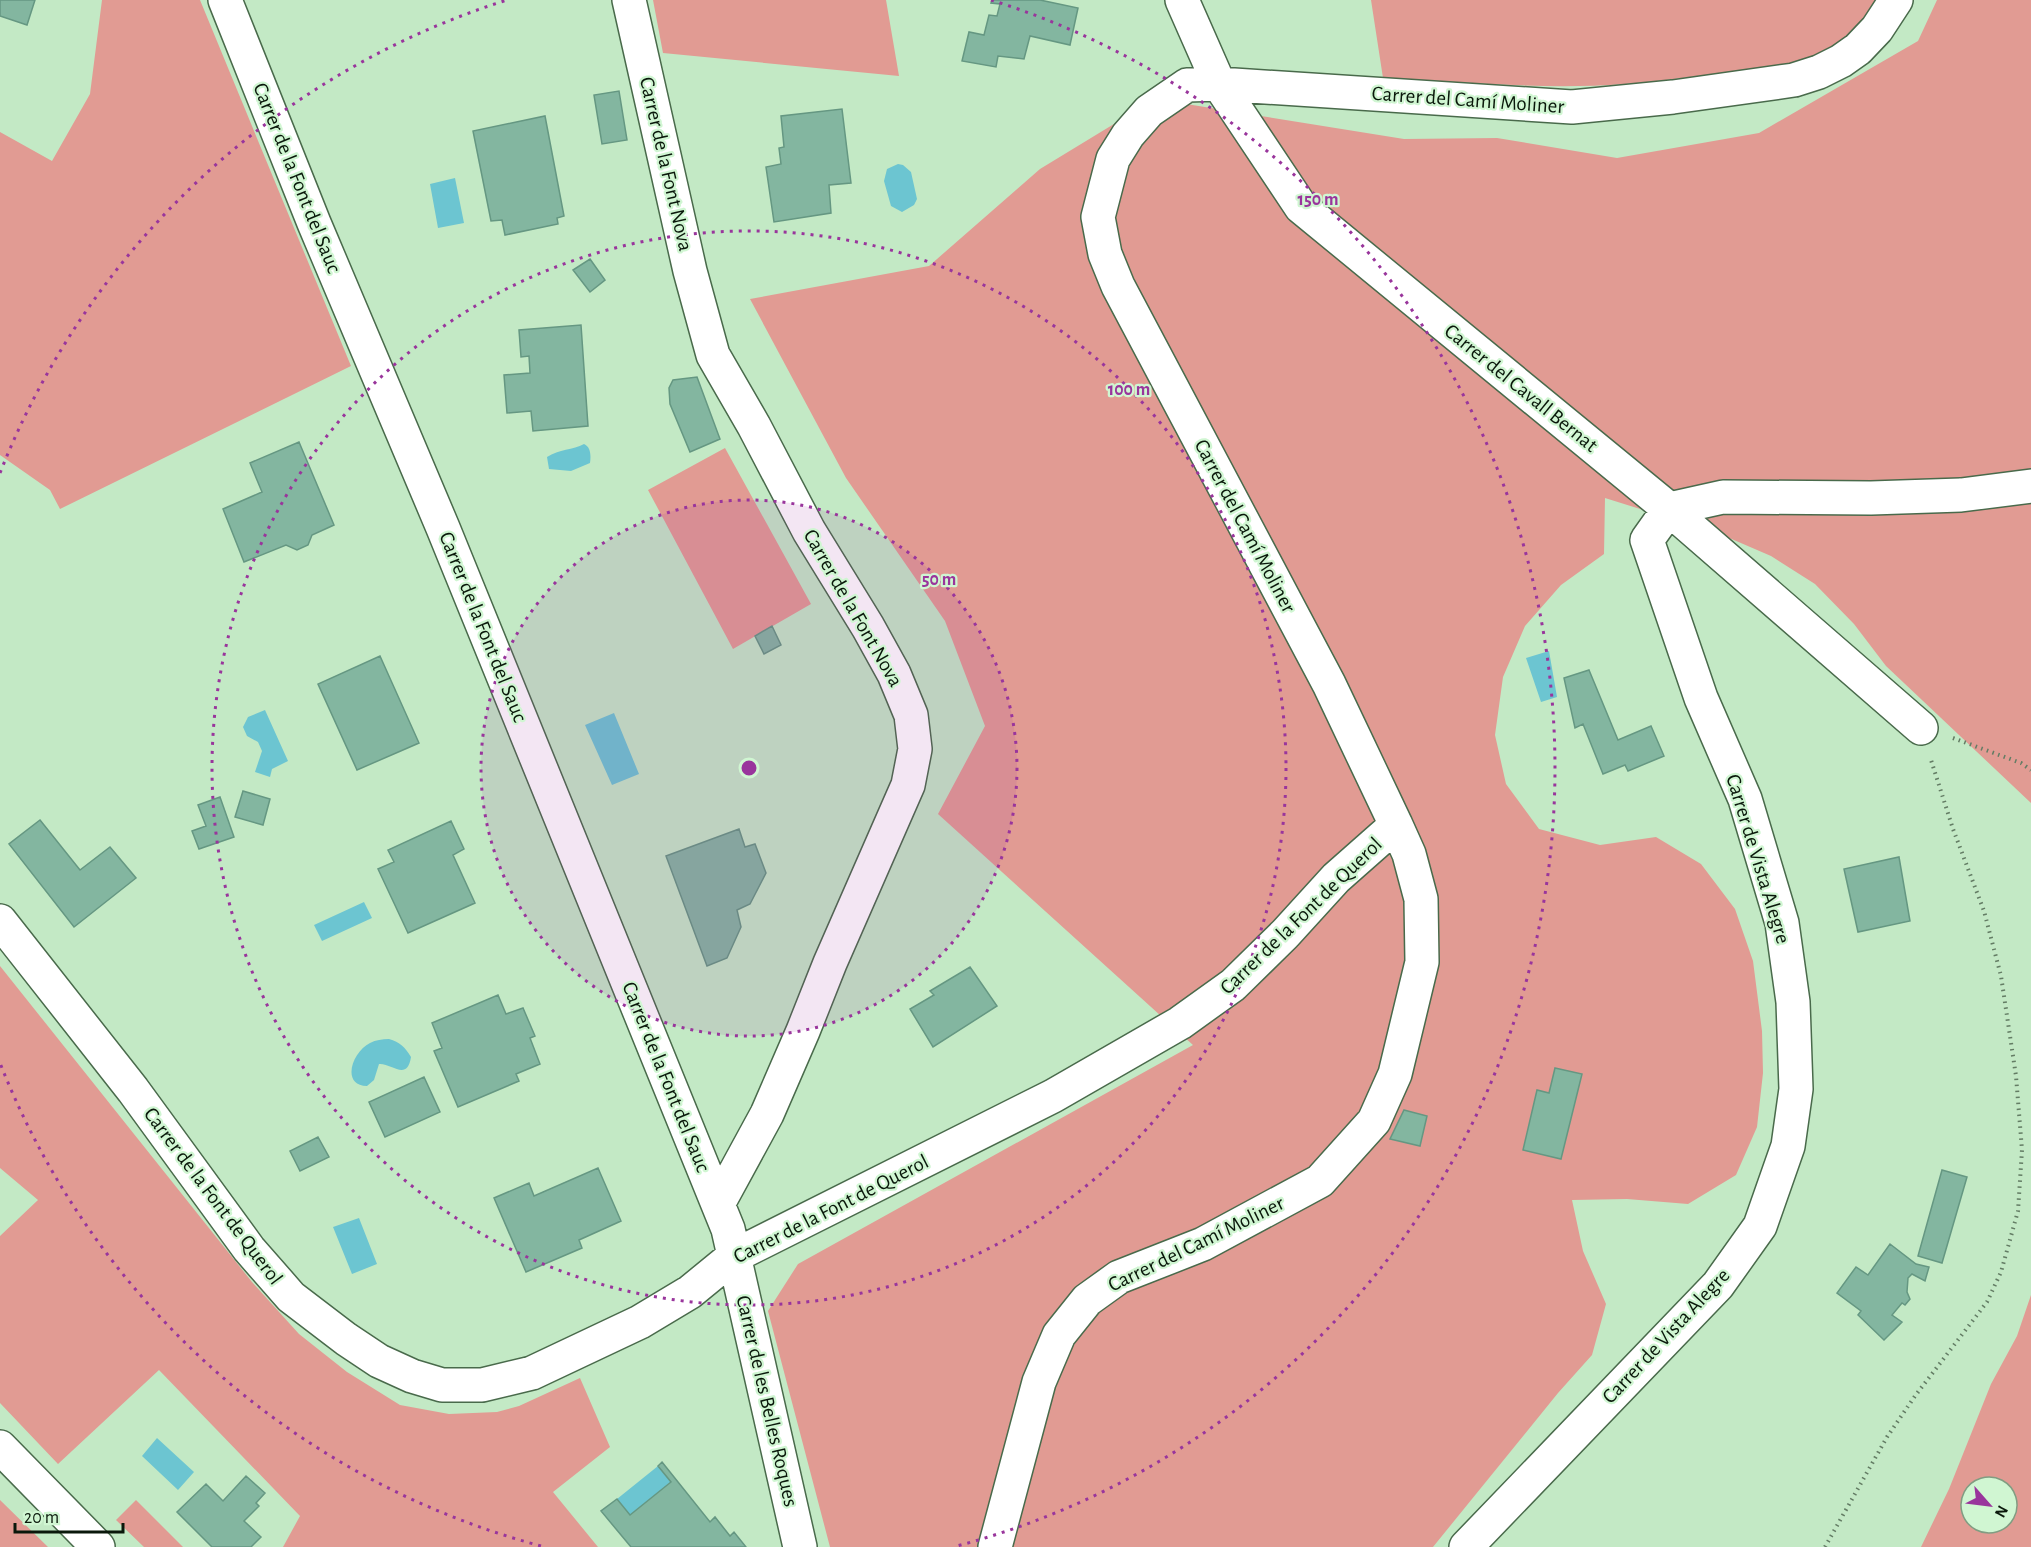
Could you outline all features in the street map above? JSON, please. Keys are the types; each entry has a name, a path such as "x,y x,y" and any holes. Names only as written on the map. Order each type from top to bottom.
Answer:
{"street":[{"name":"Carrer de la Font del Sauc","path":"225,0 314,223 443,528 718,1204 728,1229 734,1256"},
{"name":"Carrer de la Font Nova","path":"629,0 690,271 713,355 754,426 809,531 894,674 911,715 915,749 908,785 830,963 794,1052 767,1114 718,1204"},
{"name":"Carrer del Cavall Bernat","path":"1182,0 1219,84 1301,207 1669,509 1921,728"},
{"name":"Carrer del Camí Moliner","path":"995,1547 1039,1382 1059,1335 1087,1300 1119,1277 1203,1244 1320,1181 1374,1121 1395,1074 1422,962 1421,899 1409,854 1329,684 1118,286 1105,254 1098,217 1113,159 1128,135 1149,111 1187,85 1219,84 1572,107 1672,97 1794,80 1841,62 1858,49 1877,29 1896,0"},
{"path":"1669,509 1723,497 1960,495 2031,486"},
{"name":"Carrer de Vista Alegre","path":"1466,1547 1718,1285 1760,1226 1788,1146 1796,1078 1793,1002 1782,923 1745,799 1701,698 1647,540 1669,509"},
{"name":"Carrer de la Font de Querol","path":"0,921 133,1090 249,1249 291,1297 346,1339 387,1365 412,1377 442,1385 482,1385 532,1373 640,1322 690,1292 734,1256 1053,1096 1180,1023 1233,985 1285,934 1336,878 1396,825"},
{"name":"Carrer de les Belles Roques","path":"734,1256 800,1547"},
{"path":"0,1447 98,1547"}],"path":[{"path":"1921,728 2021,763 2031,770"},
{"path":"1825,1547 1887,1437 1915,1396 1987,1302 2001,1272 2018,1211 2021,1140 2016,1076 2001,976 1984,910 1953,829 1921,728"}],"shaded area":[{"path":"102,0 200,0 351,366 60,509 50,490 0,455 0,132 52,161 90,94"},
{"path":"653,0 886,0 899,76 663,53"},
{"path":"1371,0 1879,0 1839,42 1823,52 1795,62 1751,70 1645,82 1565,86 1383,78"},
{"path":"1937,0 2031,0 2031,803 1886,666 1854,624 1815,584 1771,556 1720,534 1605,498 1604,554 1561,585 1525,626 1503,677 1495,735 1506,784 1539,829 1600,845 1656,837 1701,864 1735,909 1753,961 1762,1031 1763,1073 1757,1127 1736,1175 1688,1204 1627,1199 1572,1200 1583,1251 1606,1304 1592,1355 1558,1393 1433,1547 830,1547 768,1311 798,1264 1193,1045 938,814 985,726 945,621 846,478 750,299 929,266 1040,169 1155,99 1404,139 1497,138 1617,158 1759,133 1918,41"},
{"path":"725,448 811,604 733,649 648,490"},
{"path":"0,966 252,1282 299,1334 347,1372 400,1405 449,1414 497,1412 519,1406 580,1378 610,1447 553,1492 598,1547 283,1547 300,1516 159,1370 58,1464 0,1403 0,1236 38,1200 0,1168"},
{"path":"2031,1295 2031,1547 1921,1547 1949,1489 1991,1384 2017,1336"},
{"path":"0,1500 48,1547 0,1547"},
{"path":"136,1500 183,1547 144,1547 116,1520"}],"water":[{"path":"898,164 911,172 917,199 914,205 902,212 891,206 884,181 887,169"},
{"path":"455,178 464,223 438,228 430,184"},
{"path":"584,444 589,449 590,463 571,471 549,469 547,457"},
{"path":"1549,651 1557,697 1541,702 1526,658"},
{"path":"265,710 288,761 272,769 270,777 255,772 262,751 258,742 247,736 243,727 248,717"},
{"path":"614,713 639,774 612,785 585,725"},
{"path":"364,902 372,918 322,941 314,925"},
{"path":"389,1039 399,1043 407,1050 411,1057 409,1064 403,1070 379,1064 374,1080 367,1086 359,1084 354,1080 352,1074 354,1060 364,1047 372,1042"},
{"path":"359,1218 377,1264 352,1274 333,1227"},
{"path":"157,1438 194,1472 178,1490 142,1456"},
{"path":"658,1466 671,1482 630,1515 617,1499"}],"building":[{"path":"0,0 35,0 27,25 0,16"},
{"path":"992,0 1040,0 1078,8 1070,45 1030,36 1024,59 998,56 996,67 962,61 969,32 984,35 989,15 997,16 1000,4 991,3"},
{"path":"619,91 627,140 602,144 594,95"},
{"path":"842,109 851,183 829,185 831,213 774,222 766,167 781,164 779,148 784,147 781,116"},
{"path":"545,116 564,216 557,218 558,224 505,235 502,220 491,221 473,131"},
{"path":"590,259 605,280 590,292 573,270"},
{"path":"581,325 588,426 533,431 531,411 507,413 504,375 530,373 529,356 521,357 519,330"},
{"path":"697,377 720,439 690,452 670,404 669,388 673,380"},
{"path":"299,442 334,525 312,535 308,545 297,550 286,545 244,562 223,509 262,492 250,463"},
{"path":"772,626 781,645 764,654 755,636"},
{"path":"380,656 419,743 357,770 318,684"},
{"path":"1589,670 1618,740 1651,726 1664,756 1628,771 1625,765 1603,774 1583,724 1575,728 1564,678"},
{"path":"243,791 270,799 263,825 235,817"},
{"path":"220,797 234,837 199,849 192,831 206,826 198,805"},
{"path":"40,820 80,870 110,847 136,878 74,927 9,844"},
{"path":"451,821 464,849 453,855 475,903 408,933 378,869 394,862 388,850"},
{"path":"739,829 745,847 755,844 766,873 750,904 737,910 741,927 727,958 707,966 666,856"},
{"path":"1899,857 1910,921 1858,932 1844,869"},
{"path":"970,967 997,1006 933,1047 910,1009 934,995 930,991"},
{"path":"498,995 506,1014 523,1008 535,1036 530,1038 540,1064 516,1074 519,1081 458,1107 434,1051 442,1048 432,1023"},
{"path":"1555,1068 1582,1074 1561,1159 1523,1150 1537,1090 1549,1093"},
{"path":"424,1077 440,1112 385,1137 369,1102"},
{"path":"1404,1110 1427,1116 1420,1146 1390,1139"},
{"path":"318,1137 329,1157 300,1171 290,1151"},
{"path":"598,1168 621,1221 579,1240 582,1248 526,1272 494,1198 529,1183 534,1196"},
{"path":"1942,1170 1967,1177 1942,1263 1918,1256"},
{"path":"1890,1244 1916,1264 1929,1267 1925,1281 1912,1274 1908,1278 1907,1292 1910,1299 1905,1305 1902,1303 1892,1315 1902,1322 1884,1340 1858,1315 1861,1311 1837,1293 1856,1267 1868,1275"},
{"path":"662,1462 710,1522 715,1517 730,1536 734,1532 746,1547 631,1547 601,1511 617,1499 630,1515 671,1482 658,1466"},
{"path":"246,1476 265,1493 256,1503 259,1506 244,1521 261,1537 251,1547 212,1547 177,1512 206,1484 223,1501"}]}
